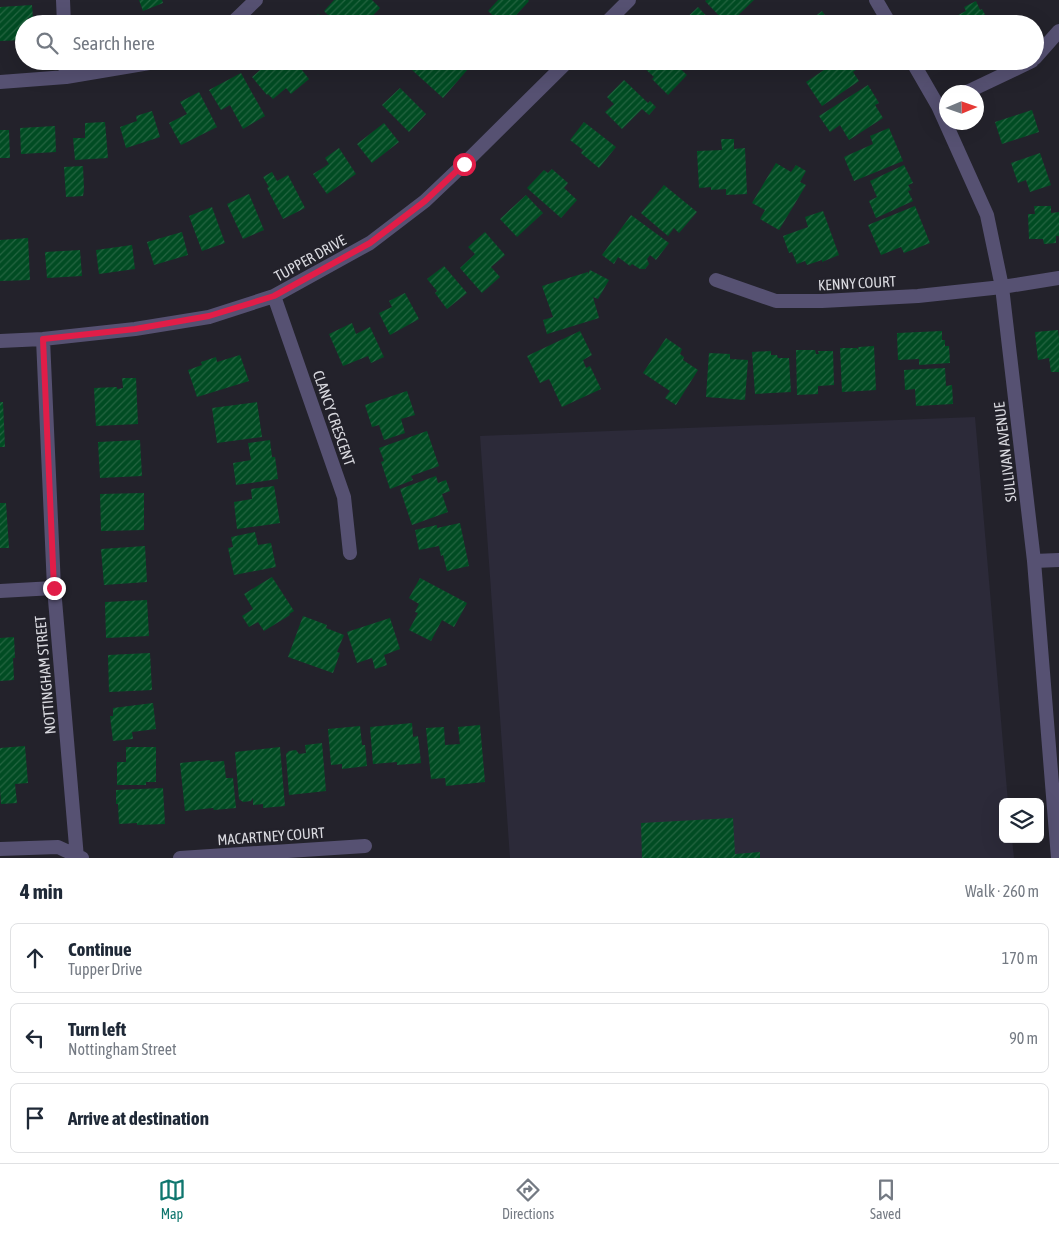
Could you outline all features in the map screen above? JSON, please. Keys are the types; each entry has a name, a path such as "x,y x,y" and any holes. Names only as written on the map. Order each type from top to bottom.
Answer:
{"street":[{"path":"63,0 64,15"},
{"path":"240,15 256,0"},
{"path":"614,15 629,0"},
{"path":"876,0 885,15"},
{"path":"1044,48 1059,31"},
{"path":"66,70 66,77"},
{"path":"0,82 66,77 108,70"},
{"name":"TUPPER DRIVE","path":"0,341 43,339 135,329 209,316 274,296 370,243 425,201 559,70"},
{"name":"SULLIVAN AVENUE","path":"918,70 939,100"},
{"path":"982,85 1013,70"},
{"name":"SULLIVAN AVENUE","path":"953,130 987,215 1002,288 1034,561 1058,850"},
{"name":"KENNY COURT","path":"716,280 776,301 832,301 918,296 1002,288 1059,278"},
{"name":"CLANCY CRESCENT","path":"274,296 344,497 350,553"},
{"name":"NOTTINGHAM STREET","path":"43,339 54,588 79,858"},
{"path":"1034,561 1059,560"},
{"path":"0,591 54,588"},
{"name":"MACARTNEY COURT","path":"180,858 365,846"},
{"path":"0,850 58,848 79,858"}],"shaded area":[{"path":"975,417 1008,798 999,798 999,843 1012,843 1014,858 510,858 480,436"}],"building":[{"path":"139,0 162,0 163,3 143,11"},
{"path":"334,0 372,0 380,8 373,15 328,15 324,11"},
{"path":"498,0 529,1 516,15 492,15 488,11"},
{"path":"754,0 738,15 718,15 705,1"},
{"path":"976,1 980,10 982,9 985,15 958,15 966,11 964,7"},
{"path":"32,5 33,15 15,15 15,40 0,41 0,7"},
{"path":"698,7 706,15 690,15"},
{"path":"822,11 825,15 817,15"},
{"path":"260,70 302,70 309,79 291,94 286,88 273,99 267,95 252,77"},
{"path":"412,70 467,70 443,98"},
{"path":"646,70 682,70 687,75 668,95 652,79 654,77"},
{"path":"824,70 856,70 853,72 859,81 822,106 806,82"},
{"path":"241,73 265,116 243,129 230,105 221,110 209,90"},
{"path":"624,80 648,103 650,101 656,107 649,115 642,109 622,129 605,112 614,104 607,97"},
{"path":"868,85 879,103 875,105 883,118 849,140 840,125 830,132 819,116"},
{"path":"400,88 426,114 409,132 382,105"},
{"path":"199,92 217,127 181,145 169,123 187,114 180,102"},
{"path":"1032,110 1039,132 1002,144 995,122"},
{"path":"152,111 160,137 126,148 120,127 137,121 136,116"},
{"path":"105,122 108,158 75,160 73,138 85,138 85,123"},
{"path":"584,122 616,147 599,168 581,153 583,150 570,140"},
{"path":"384,123 399,142 372,163 357,144"},
{"path":"55,126 56,152 21,154 20,128"},
{"path":"889,128 903,161 854,181 844,157 873,144 870,136"},
{"path":"0,130 9,130 10,158 0,158"},
{"path":"721,139 734,139 734,149 745,148 747,194 726,195 726,189 711,190 711,187 699,188 697,151 722,150"},
{"path":"339,148 356,174 327,194 313,174 329,164 325,158"},
{"path":"1040,153 1051,185 1030,192 1026,180 1018,183 1011,163"},
{"path":"776,163 791,172 796,165 806,171 800,182 806,185 779,230 760,219 765,210 752,203"},
{"path":"904,165 913,183 908,185 911,190 908,191 913,201 876,218 869,201 877,197 870,181"},
{"path":"83,166 83,196 66,197 64,167"},
{"path":"552,169 568,183 564,188 577,200 561,218 527,188 544,170 548,173"},
{"path":"272,172 277,181 288,175 305,208 283,219 263,177"},
{"path":"664,185 697,212 679,233 674,228 668,236 641,213"},
{"path":"249,194 264,230 243,239 227,204"},
{"path":"526,195 543,213 517,237 500,219"},
{"path":"915,206 930,243 904,253 901,247 881,255 868,225"},
{"path":"1034,206 1051,206 1051,213 1059,212 1059,236 1056,236 1056,243 1044,244 1043,239 1029,239 1028,214 1035,214"},
{"path":"212,207 225,243 202,251 189,216"},
{"path":"823,211 839,255 822,262 822,260 807,265 805,261 797,264 792,252 789,253 783,236 808,227 805,217"},
{"path":"631,215 669,243 656,260 650,255 647,259 649,264 645,269 640,269 632,264 630,266 618,257 614,264 602,255"},
{"path":"182,232 188,255 154,265 147,242"},
{"path":"485,232 505,255 491,267 500,277 482,293 460,268 475,254 468,247"},
{"path":"28,238 30,280 0,281 0,240"},
{"path":"132,245 135,269 99,274 96,250"},
{"path":"80,250 82,276 47,278 45,252"},
{"path":"444,266 467,293 447,309 435,293 437,291 427,279"},
{"path":"590,270 609,280 598,299 593,297 599,318 547,334 543,320 553,317 542,286 588,272 588,274"},
{"path":"405,293 419,319 390,335 379,313 392,307 389,301"},
{"path":"352,323 356,334 370,327 384,357 371,363 368,356 343,366 329,334"},
{"path":"1058,330 1059,372 1051,372 1049,358 1038,360 1035,332"},
{"path":"580,331 592,355 583,360 586,368 590,366 601,389 562,407 549,379 540,383 527,356"},
{"path":"942,331 942,340 945,340 945,346 949,346 950,363 919,365 919,359 898,360 897,333"},
{"path":"666,338 682,349 680,354 684,357 683,360 698,370 676,405 665,398 670,391 643,373"},
{"path":"874,346 876,390 842,392 840,348 857,348 859,351 858,347"},
{"path":"796,350 815,350 816,354 819,354 818,351 833,351 834,385 818,386 818,394 797,395"},
{"path":"771,351 771,355 777,355 778,358 789,358 791,392 755,394 752,352"},
{"path":"709,353 730,354 730,359 748,360 745,400 706,397"},
{"path":"240,355 249,381 197,397 188,370 202,365 201,362 216,357 217,362"},
{"path":"945,368 946,386 952,385 953,404 916,406 915,389 905,390 904,370"},
{"path":"122,378 136,378 138,424 96,426 94,388 123,388"},
{"path":"407,391 415,415 401,419 405,433 384,440 379,425 372,427 365,405"},
{"path":"0,402 3,402 5,447 0,447"},
{"path":"257,402 262,437 217,443 212,408"},
{"path":"427,431 439,466 411,476 413,480 390,489 381,462 384,461 379,448"},
{"path":"140,440 142,476 100,478 98,442"},
{"path":"270,440 278,479 236,485 233,463 251,460 248,443"},
{"path":"436,476 438,483 446,480 450,491 442,494 448,512 412,525 400,489"},
{"path":"274,486 280,523 237,529 234,502 252,499 251,489"},
{"path":"144,493 144,530 101,531 100,494"},
{"path":"0,503 6,503 9,548 0,548"},
{"path":"460,523 469,566 447,571 439,546 419,550 415,530 437,525 437,528"},
{"path":"255,532 258,545 271,543 276,567 234,575 228,548 233,547 231,537"},
{"path":"145,546 147,582 104,585 101,549"},
{"path":"272,577 294,611 264,631 258,622 249,627 242,616 253,609 244,594"},
{"path":"420,578 467,603 454,627 442,620 431,641 409,630 418,613 415,612 419,604 409,598"},
{"path":"147,600 149,636 106,638 105,602"},
{"path":"303,616 327,625 326,628 344,635 337,652 340,653 333,673 288,657"},
{"path":"390,618 400,649 384,655 387,665 375,669 372,658 357,663 347,632"},
{"path":"14,637 14,680 0,681 0,638"},
{"path":"150,653 152,690 109,692 108,655"},
{"path":"153,703 156,729 132,732 133,739 113,741 110,716 113,716 113,708"},
{"path":"412,723 413,737 418,736 421,763 373,764 370,727"},
{"path":"480,725 485,782 446,786 445,778 431,779 426,728 444,727 445,745 460,744 458,727"},
{"path":"360,726 362,745 365,745 367,766 342,769 342,764 331,765 328,729"},
{"path":"322,743 326,791 289,795 286,754 289,751 296,750 299,754 306,753 305,745"},
{"path":"25,746 28,783 15,784 17,803 1,804 0,748"},
{"path":"126,747 156,747 156,782 146,782 146,785 117,785 117,762 126,762"},
{"path":"280,747 285,806 263,808 263,804 253,805 253,798 251,801 243,802 239,799 235,752"},
{"path":"210,760 210,762 224,761 226,778 233,778 236,808 185,811 180,763"},
{"path":"163,788 165,824 119,824 116,790"},
{"path":"733,818 735,854 760,852 760,858 642,858 641,823"}],"route":[{"path":"54,588 43,339 135,329 209,316 274,296 370,243 425,201 464,164"}]}
